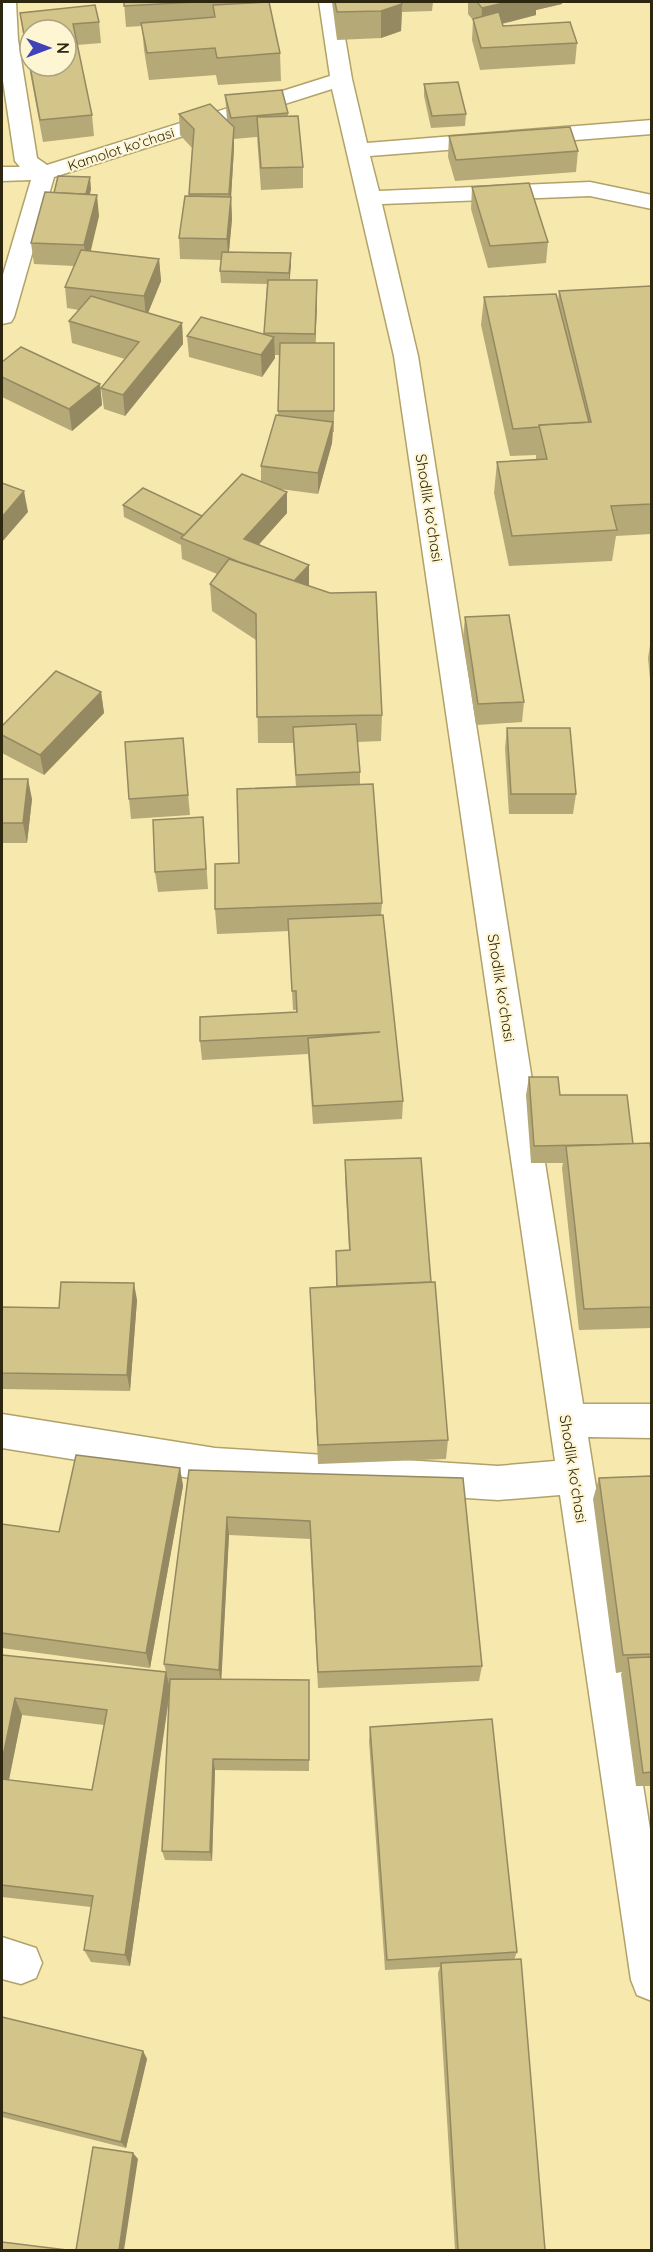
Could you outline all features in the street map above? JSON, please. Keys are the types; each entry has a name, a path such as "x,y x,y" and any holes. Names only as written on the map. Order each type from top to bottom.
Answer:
{"street":[{"path":"2,317 44,173 26,161 7,40 6,2"},
{"name":"Shodlik koʻchasi","path":"329,2 340,79 406,356 651,1980"},
{"name":"Kamolot koʻchasi","path":"2,174 44,173 340,79"},
{"path":"358,150 651,127"},
{"path":"368,198 590,189 651,202"},
{"path":"566,1420 651,1421"},
{"path":"2,1431 215,1465 498,1483 574,1477"}],"building":[{"path":"124,2 196,2 124,6"},
{"path":"269,2 280,53 217,58 215,48 147,53 141,23 215,17 213,5"},
{"path":"335,2 402,2 402,4 381,11 337,12"},
{"path":"477,2 508,2 482,8"},
{"path":"95,5 99,22 78,24 78,18 21,18 20,13"},
{"path":"499,12 503,26 570,22 577,43 481,48 473,19"},
{"path":"78,48 92,115 40,120 32,78 78,78"},
{"path":"458,82 466,114 432,116 424,84"},
{"path":"282,90 288,113 231,118 225,95"},
{"path":"210,104 234,127 229,194 189,194 194,129 179,114"},
{"path":"298,116 303,167 261,168 257,117"},
{"path":"570,127 578,151 456,160 449,136"},
{"path":"58,176 90,177 86,194 54,193"},
{"path":"529,183 548,242 490,246 472,187"},
{"path":"45,192 97,195 84,245 31,243"},
{"path":"185,196 231,197 227,239 179,238"},
{"path":"81,250 159,259 144,296 65,287"},
{"path":"222,252 291,253 289,273 220,271"},
{"path":"268,280 317,280 315,334 264,333"},
{"path":"651,286 651,504 611,506 617,530 512,536 497,462 547,459 539,425 591,422 559,291"},
{"path":"556,294 589,422 513,429 484,297"},
{"path":"91,296 182,323 123,395 101,388 139,342 69,321"},
{"path":"201,317 274,337 261,355 187,336"},
{"path":"280,343 334,343 334,411 278,411"},
{"path":"21,347 100,384 69,409 2,377 2,362"},
{"path":"276,415 333,422 318,473 261,466"},
{"path":"242,474 287,492 244,539 309,565 294,581 239,562 181,538"},
{"path":"2,483 24,491 2,517"},
{"path":"143,488 202,516 184,535 123,505"},
{"path":"229,559 330,593 376,592 382,715 257,717 256,614 210,584"},
{"path":"509,615 524,702 478,704 465,617"},
{"path":"56,671 101,692 40,755 2,735 2,726"},
{"path":"356,724 360,772 296,775 293,727"},
{"path":"507,728 570,728 576,794 511,794"},
{"path":"183,738 188,795 129,799 125,742"},
{"path":"2,779 28,779 23,823 2,823"},
{"path":"373,784 382,903 215,909 215,864 239,863 237,789"},
{"path":"203,817 206,869 155,872 153,820"},
{"path":"383,915 403,1101 313,1106 308,1038 380,1032 200,1041 200,1017 297,1012 296,991 292,991 288,919"},
{"path":"529,1077 558,1077 560,1095 627,1095 633,1144 534,1146"},
{"path":"650,1143 651,1307 584,1309 566,1146"},
{"path":"421,1158 431,1282 337,1286 336,1251 350,1250 345,1160"},
{"path":"61,1282 134,1283 127,1375 2,1373 2,1307 59,1308"},
{"path":"435,1282 448,1440 318,1445 310,1288"},
{"path":"76,1455 180,1468 146,1653 2,1633 2,1524 59,1532"},
{"path":"189,1470 463,1478 482,1666 318,1672 310,1521 227,1517 219,1670 164,1664"},
{"path":"651,1476 651,1654 623,1655 599,1478"},
{"path":"2,1655 166,1672 125,1955 84,1950 93,1896 2,1885 2,1779 92,1790 107,1710 15,1698 2,1761"},
{"path":"651,1657 651,1772 643,1773 628,1658"},
{"path":"170,1679 309,1680 309,1760 213,1759 210,1852 162,1851"},
{"path":"492,1719 517,1952 387,1960 370,1727"},
{"path":"521,1959 545,2250 458,2250 441,1963"},
{"path":"2,2017 143,2051 121,2142 2,2112"},
{"path":"93,2147 133,2153 119,2250 76,2250"},
{"path":"2,2242 67,2250 2,2250"}]}
